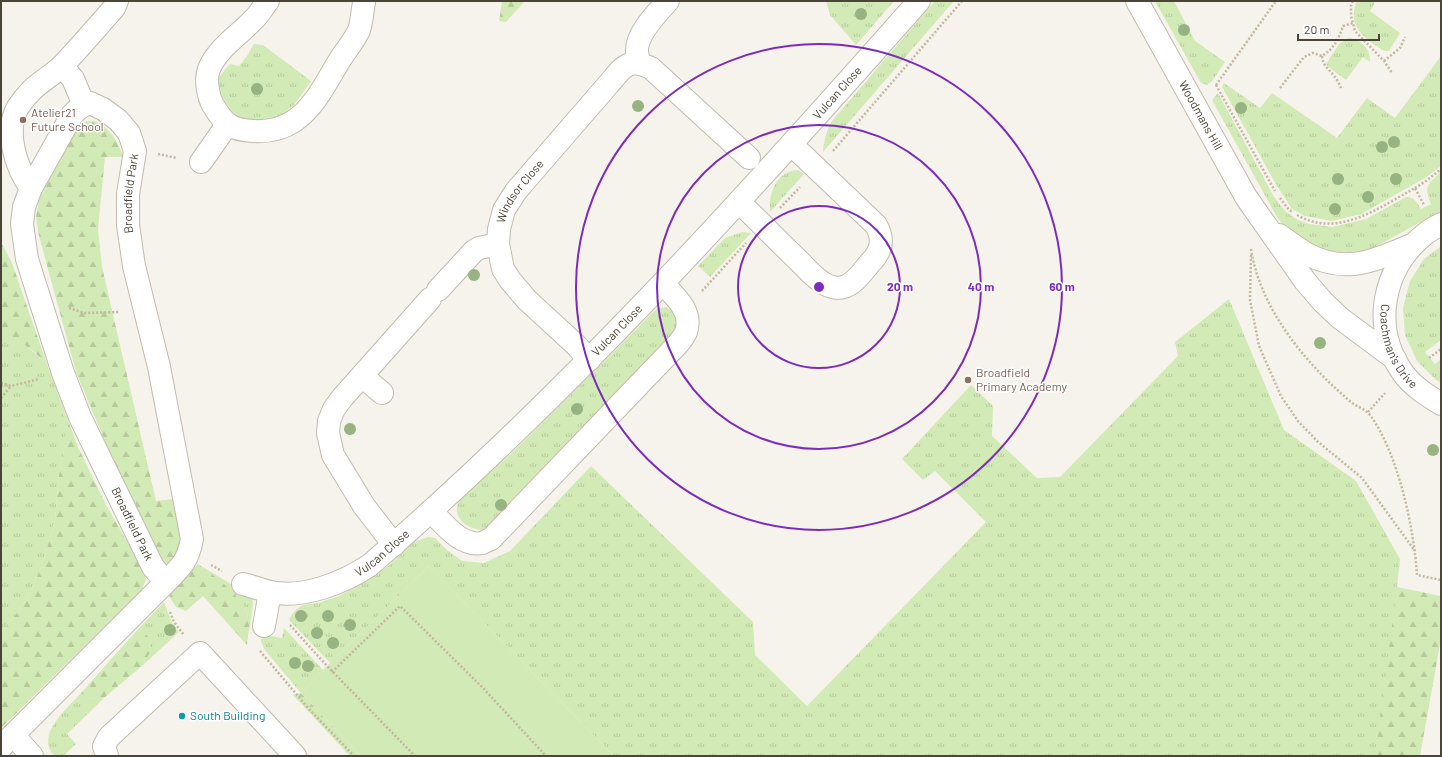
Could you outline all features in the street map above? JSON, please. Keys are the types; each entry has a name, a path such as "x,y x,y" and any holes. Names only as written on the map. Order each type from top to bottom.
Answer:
{"street":[{"path":"31,188 26,182 15,157 13,144 14,120 17,108 33,89 62,66 114,8 117,1"},
{"path":"268,1 254,19 219,52 208,70 207,84 211,101 218,114 227,125 240,130 268,131 282,127 294,121 306,110 325,87 341,59 352,44 359,29 364,3"},
{"path":"668,1 648,24 640,36 637,51 641,64 651,68 749,158"},
{"name":"Vulcan Close","path":"243,584 267,609 289,593 306,591 339,583 355,576 370,566 514,435 663,284 792,145 919,1"},
{"name":"Woodmans Hill","path":"1137,1 1246,197 1305,281 1323,302 1340,318 1395,359"},
{"name":"Windsor Close","path":"589,360 577,346 526,300 510,280 503,269 498,244 499,228 504,210 516,191 622,69 630,63 641,64"},
{"path":"62,66 73,79 84,105"},
{"name":"Broadfield Park","path":"166,582 153,567 80,417 63,373 27,259 22,224 24,207 31,188 72,115 84,105 90,103 103,109 118,120 129,133 135,150 128,194 128,225 134,266 161,374 190,523 192,539 190,552"},
{"path":"201,162 227,125"},
{"path":"739,202 806,268 825,284 836,288 842,288 848,285 869,264 879,250 881,242 880,233 876,225 792,145"},
{"name":"Coachman's Drive","path":"1441,224 1426,233 1412,245 1397,265 1386,294 1384,314 1388,345 1404,374 1424,394 1441,404"},
{"name":"Woodmans Hill","path":"1268,227 1307,254 1326,262 1343,265 1355,265 1377,259 1412,245"},
{"path":"394,545 364,506 333,455 329,443 329,421 334,409 342,398 474,251 479,248 498,244"},
{"path":"431,511 460,538 472,542 482,542 491,539 672,351 686,333 688,324 685,309 678,299 663,284"},
{"path":"362,376 382,393"},
{"path":"32,756 7,741 166,582 181,566 190,552"},
{"path":"106,756 104,746 109,738 200,653 295,756"}],"path":[{"path":"1191,100 1216,85 1276,1"},
{"path":"1353,1 1350,6 1355,32 1384,61 1392,72"},
{"path":"1280,88 1304,57 1313,53 1322,56 1329,53 1336,43 1343,26 1353,23"},
{"path":"1384,61 1400,48 1405,37"},
{"path":"1322,56 1326,69 1334,75 1341,88"},
{"path":"1216,85 1276,193 1289,210 1304,219 1331,224 1346,222 1363,217 1415,188 1441,169"},
{"path":"135,150 201,162"},
{"path":"1415,188 1426,207"},
{"path":"1250,244 1262,287 1274,312 1288,334 1307,359 1351,402 1368,412 1379,428 1390,453 1402,490 1415,552 1417,575 1441,580"},
{"path":"1251,251 1250,300 1254,323 1259,346 1282,396 1298,421 1317,441 1362,478 1415,552"},
{"path":"39,295 68,308 84,313 104,313 144,309"},
{"path":"1429,358 1441,349"},
{"path":"1,383 11,386 63,373"},
{"path":"1,398 11,386"},
{"path":"1368,412 1385,394"},
{"path":"190,552 243,584"},
{"path":"166,582 167,605 174,622 200,653"},
{"path":"332,672 400,606 482,687 546,756"},
{"path":"354,756 308,708 254,644 256,633 267,609 288,623 332,672 415,756"}],"green space":[{"path":"502,1 525,1 506,22 499,21"},
{"path":"826,1 894,1 856,45 830,15"},
{"path":"935,1 954,1 823,152 828,129 832,121"},
{"path":"1155,1 1174,1 1195,41 1225,62 1212,81 1207,85 1201,83"},
{"path":"1357,1 1372,1 1375,3 1370,11 1400,33 1389,51 1382,50 1369,41 1360,32 1354,15"},
{"path":"1348,38 1357,40 1367,49 1370,62 1363,57 1346,80 1326,64 1339,44"},
{"path":"254,44 263,45 311,81 294,105 277,119 250,122 238,117 230,109 222,96 218,83 219,77 230,64 239,66"},
{"path":"1441,56 1441,166 1425,178 1361,214 1332,221 1305,216 1292,209 1277,186 1222,87 1224,83 1260,108 1272,93 1337,138 1367,98 1395,118"},
{"path":"1218,93 1274,197 1286,212 1298,220 1309,224 1332,227 1366,219 1406,197 1414,199 1421,209 1431,204 1427,189 1430,183 1441,172 1441,211 1373,248 1351,252 1325,252 1305,244 1285,228 1277,217 1212,100"},
{"path":"87,121 98,122 108,129 124,157 105,157 98,229 102,267 156,501 173,499 180,528 181,535 178,550 173,559 165,568 159,562 112,458 76,372 39,236 36,217 39,200 71,136 79,123"},
{"path":"798,170 804,174 770,212 770,198 779,179 790,171"},
{"path":"742,232 751,233 710,277 698,266 725,238"},
{"path":"1,242 12,263 47,364 20,342 1,336"},
{"path":"1441,246 1441,340 1425,352 1435,364 1441,359 1441,383 1417,361 1405,335 1403,308 1410,281 1424,259"},
{"path":"1229,299 1284,430 1356,481 1400,559 1385,701 1376,756 614,756 429,566 330,663 289,620 292,614 303,605 318,603 339,596 359,585 388,566 414,542 428,537 435,538 447,550 462,561 484,563 510,551 591,466 753,622 755,655 807,706 986,522 935,471 923,480 902,459 971,385 993,406 992,436 1037,478 1060,477 1178,356 1175,342"},
{"path":"666,307 677,316 678,319 678,327 675,336 486,530 474,529 464,523 458,515 457,509 458,503 465,493 500,464 652,313 657,309"},
{"path":"1,336 9,336 24,344 47,364 60,399 65,423 65,445 59,475 55,520 43,562 28,598 1,634"},
{"path":"60,399 78,447 106,505 143,569 146,579 142,590 1,728 1,634 28,598 43,562 55,520 59,475 65,445 65,423"},
{"path":"198,564 239,589 252,595 253,604 249,632 247,613 238,599 226,586"},
{"path":"198,564 226,586 243,605 249,620 247,645 203,596 186,611 176,607 169,596"},
{"path":"429,566 614,756 361,756 301,693"},
{"path":"1397,587 1441,596 1441,639 1420,756 1375,756"},
{"path":"164,602 172,623 179,632 143,665 150,645 147,637 140,627"},
{"path":"140,627 149,638 150,652 143,665 104,698 92,698 81,693"},
{"path":"284,628 323,670 301,693 264,649 261,641 262,637 266,635 282,638"},
{"path":"81,693 92,698 104,698 67,734 76,744 63,756 54,756 49,748 48,739 51,731 61,714"},
{"path":"301,693 361,756 350,756 293,695"}],"place":[{"name":"Atelier21 Future School","path":"23,120"},
{"name":"Broadfield Primary Academy","path":"968,380"},
{"name":"South Building","path":"182,716"}]}
